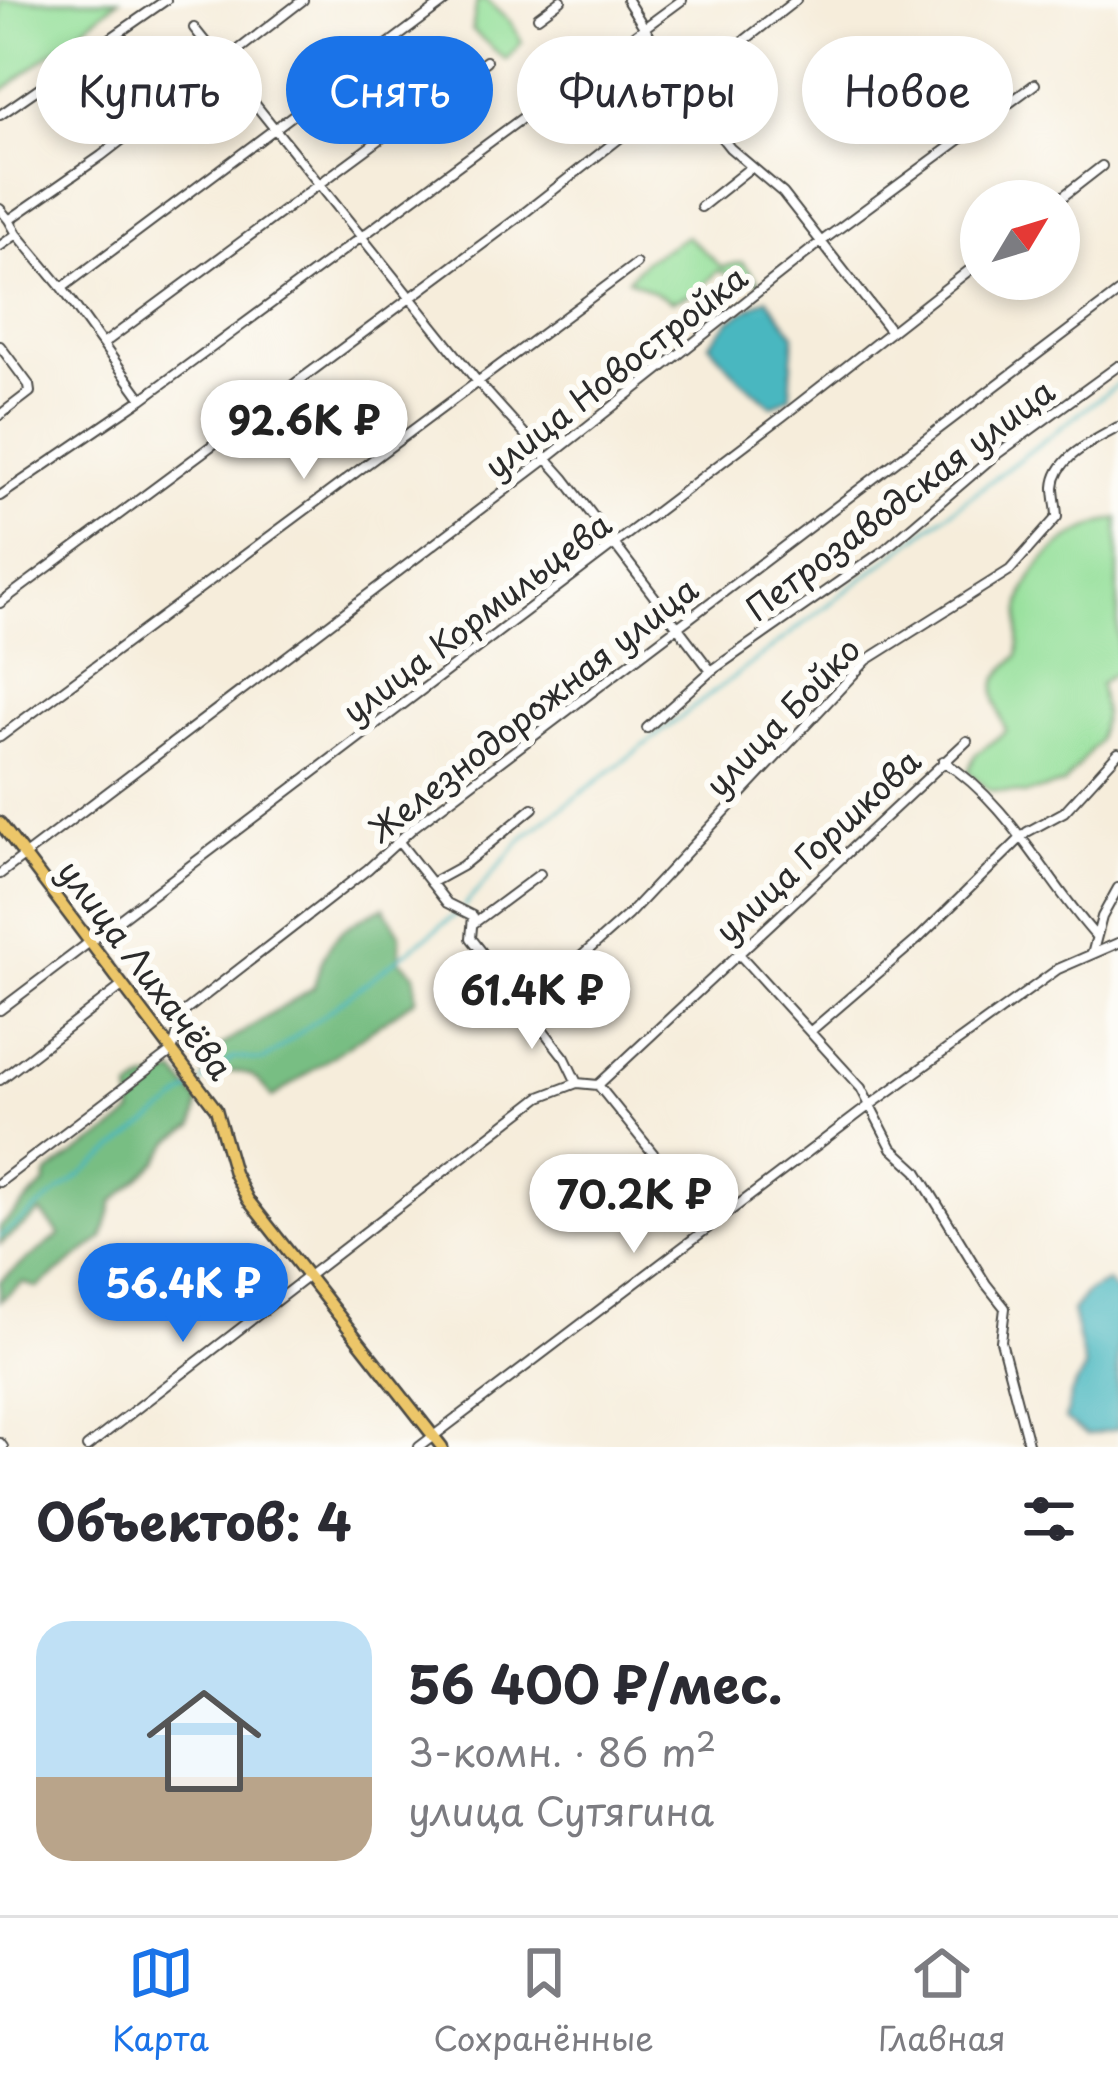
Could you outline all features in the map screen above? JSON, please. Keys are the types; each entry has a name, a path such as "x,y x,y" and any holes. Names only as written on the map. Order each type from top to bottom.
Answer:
{"main road":[{"name":"улица Лихачёва","path":"0,823 216,1109 234,1173 248,1200 438,1442"}],"street":[{"path":"0,115 166,0"},
{"path":"255,36 303,0"},
{"path":"62,288 447,0"},
{"path":"538,17 561,0"},
{"path":"626,0 646,36"},
{"path":"0,496 142,399 682,0"},
{"path":"749,36 796,0"},
{"path":"194,28 200,36"},
{"name":"улица Новостройка","path":"0,874 545,460 822,242 1035,84"},
{"path":"262,112 477,381 615,543 711,671"},
{"path":"9,220 116,144"},
{"path":"103,344 372,144"},
{"path":"0,602 611,144"},
{"path":"730,144 750,168 783,193 890,330"},
{"path":"1080,183 1102,166"},
{"path":"701,207 750,168"},
{"path":"0,209 142,399"},
{"path":"0,246 17,234"},
{"path":"0,737 636,264"},
{"name":"улица Кормильцева","path":"0,1010 960,277"},
{"name":"Железнодорожная улица","path":"0,1181 172,1052 185,1011 1118,293"},
{"path":"0,346 30,392 0,415"},
{"name":"Петрозаводская улица","path":"647,728 711,671 883,551 993,457 1118,366"},
{"name":"улица Бойко","path":"524,1007 628,915 867,660 1010,570 1057,518 1054,485 1061,467 1118,427"},
{"name":"улица Горшкова","path":"598,1085 967,741"},
{"path":"812,1030 918,939 1019,840 1064,812 1118,753"},
{"path":"943,761 1000,811 1095,935"},
{"path":"431,883 462,866 533,808"},
{"path":"399,842 447,903 473,916 471,938 565,1058 577,1083"},
{"path":"474,923 540,874"},
{"path":"1093,951 1095,935 1118,888"},
{"path":"419,1447 438,1442 711,1225 1058,969 1118,943"},
{"path":"739,954 861,1088 865,1109 892,1148 917,1171 1005,1308 1001,1341 1029,1447"},
{"path":"0,1080 122,986"},
{"path":"87,1447 540,1097 577,1083 598,1085 711,1225"}],"green space":[{"path":"0,0 119,0 73,36 36,36 36,65 0,93"},
{"path":"477,0 486,0 512,24 519,36 517,48 506,60 493,49 493,36 479,36 472,30"},
{"path":"687,236 722,267 742,262 761,283 718,271 697,292 672,301 628,279 646,260"},
{"path":"1118,518 1118,670 1100,684 1104,715 1098,741 1064,784 1024,794 989,790 968,771 975,755 1006,731 994,690 1000,674 1018,656 1021,606 1028,584 1059,546 1086,529"},
{"path":"384,907 400,934 399,960 415,974 416,999 272,1098 250,1075 204,1075 215,1050 314,987 323,957 345,928"},
{"path":"176,1073 199,1102 194,1126 172,1140 158,1161 113,1202 103,1238 37,1288 23,1282 0,1301 0,1281 60,1235 41,1212 0,1244 0,1227 46,1183 46,1176 56,1167 133,1113 130,1091 145,1081"}],"water":[{"path":"767,298 794,334 790,396 772,406 709,344 730,320"},
{"path":"1107,1282 1118,1294 1118,1429 1087,1435 1065,1419 1071,1394 1085,1369 1072,1311 1087,1292"}],"waterway":[{"path":"464,906 525,836 1118,384"},
{"path":"202,1082 234,1057 263,1061 458,913"},
{"path":"0,1237 194,1088"}]}
